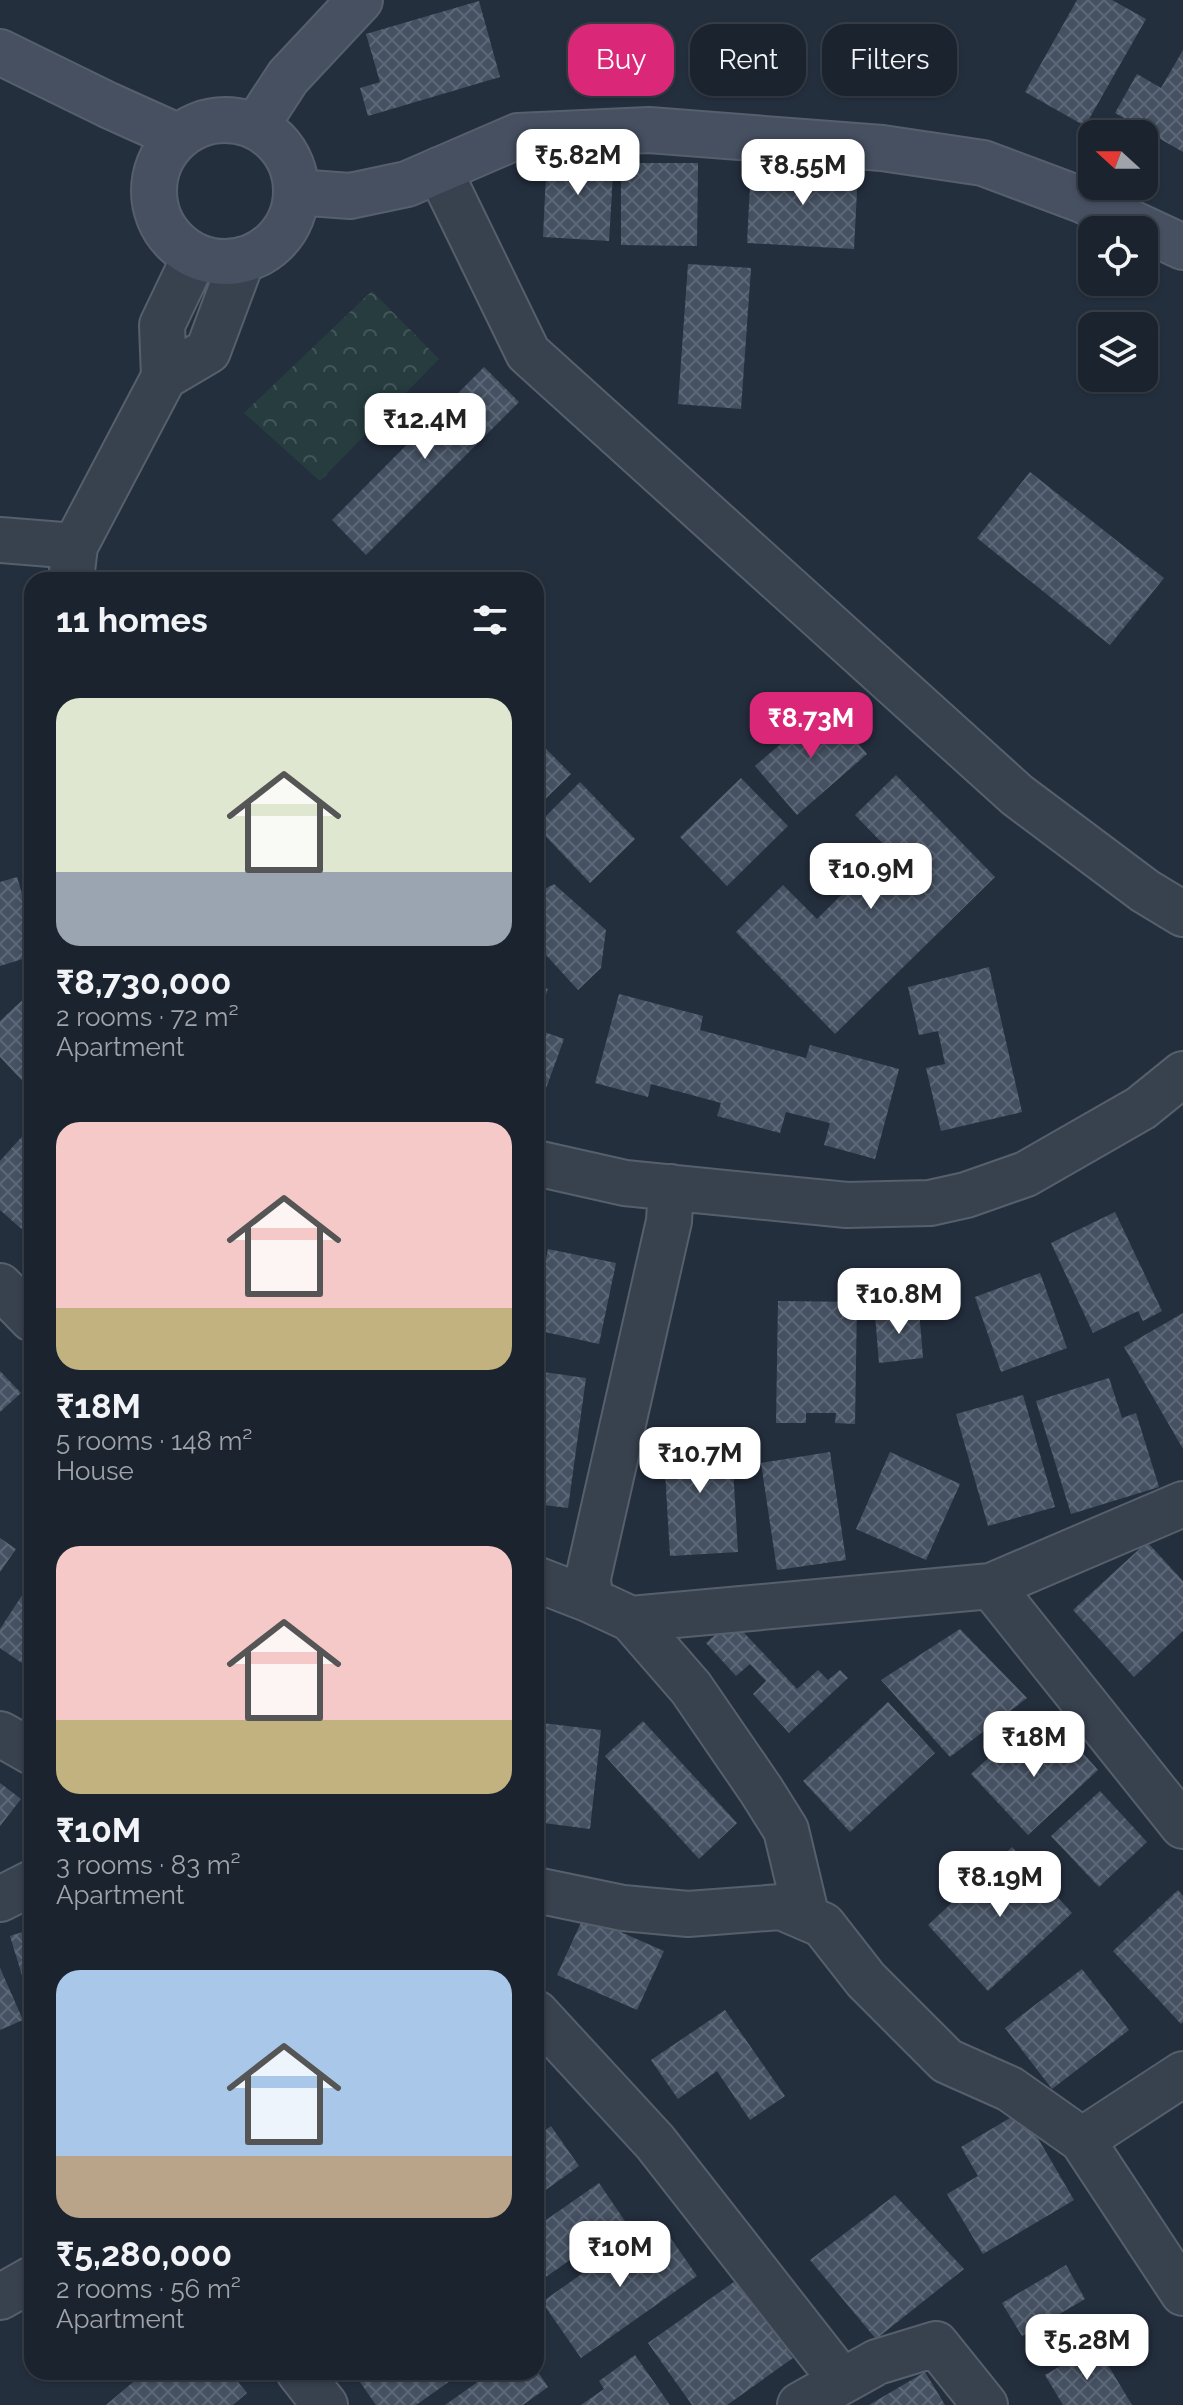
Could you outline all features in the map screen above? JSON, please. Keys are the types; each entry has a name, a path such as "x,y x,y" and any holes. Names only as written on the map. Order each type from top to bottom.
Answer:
{"main road":[{"path":"256,126 288,77 360,0"},
{"path":"0,52 179,137"},
{"path":"216,120 236,120 256,126 273,137 286,153 294,171 296,192 293,212 285,231 272,246 242,260 214,262 195,256 178,245 165,230 157,211 154,190 157,170 166,152 179,137 196,125 216,120"},
{"path":"296,192 350,196 407,184 518,136 649,130 882,148 983,163 1082,200 1183,247"}],"street":[{"path":"439,170 528,353 1017,795 1145,891 1183,914"},
{"path":"0,540 73,563 164,377 162,325 195,256"},
{"path":"164,377 208,351 242,260"},
{"path":"544,1165 625,1183 847,1205 930,1203 966,1195 1026,1174 1141,1108 1183,1074"},
{"path":"590,1600 588,1578 669,1221 671,1187"},
{"path":"0,1286 24,1311"},
{"path":"631,1619 991,1586 1183,1504"},
{"path":"544,1582 631,1619 691,1688 786,1830 807,1918"},
{"path":"991,1586 1183,1826"},
{"path":"0,1734 24,1748"},
{"path":"0,1899 24,1887"},
{"path":"544,1892 623,1908 688,1914 781,1907 823,1925 866,1980 947,2061 1010,2089 1082,2140 1183,2293"},
{"path":"544,2022 655,2142 842,2381"},
{"path":"1082,2140 1183,2074"},
{"path":"0,2297 24,2284"},
{"path":"800,2405 877,2362 936,2344 985,2405"},
{"path":"305,2380 325,2405"}],"green space":[{"path":"372,291 439,359 320,481 244,413"}],"building":[{"path":"1077,0 1112,0 1146,19 1088,120 1078,122 1025,92"},
{"path":"479,1 500,77 368,116 360,88 380,82 366,34"},
{"path":"1183,50 1183,152 1158,138 1158,120 1127,120 1115,113 1137,74 1161,88"},
{"path":"547,153 614,157 609,241 543,237"},
{"path":"621,163 698,163 697,246 621,245"},
{"path":"751,166 858,171 854,249 747,243"},
{"path":"688,264 751,268 741,409 678,404"},
{"path":"484,367 519,402 366,555 332,520"},
{"path":"1030,472 1164,578 1110,645 977,538"},
{"path":"826,705 867,754 797,815 755,766"},
{"path":"544,747 571,774 544,800"},
{"path":"896,775 995,877 835,1034 736,932 783,885 817,919 888,849 855,815"},
{"path":"741,778 788,826 727,886 680,837"},
{"path":"580,782 635,839 590,883 544,834 544,818"},
{"path":"17,877 24,900 24,958 0,966 0,882"},
{"path":"554,884 606,930 601,968 578,990 544,953 544,890"},
{"path":"989,967 1022,1112 941,1131 926,1068 945,1064 938,1031 919,1035 908,987"},
{"path":"619,994 703,1016 700,1030 806,1058 810,1045 899,1069 875,1159 824,1145 830,1123 786,1112 780,1133 717,1116 721,1103 651,1084 648,1097 595,1083"},
{"path":"24,998 24,1082 0,1057 0,1021"},
{"path":"544,1032 564,1039 544,1091"},
{"path":"24,1134 24,1231 0,1210 0,1161"},
{"path":"1115,1212 1162,1311 1143,1321 1138,1311 1093,1333 1051,1243"},
{"path":"548,1249 616,1263 599,1344 544,1332 544,1268"},
{"path":"1040,1273 1067,1348 1001,1372 975,1297"},
{"path":"778,1301 857,1302 855,1424 835,1423 836,1413 806,1413 806,1423 776,1423"},
{"path":"919,1310 923,1358 879,1363 875,1315"},
{"path":"1183,1313 1183,1449 1124,1347"},
{"path":"0,1371 21,1393 0,1412"},
{"path":"544,1372 586,1378 568,1508 544,1505"},
{"path":"1109,1378 1122,1418 1136,1413 1159,1487 1071,1514 1036,1401"},
{"path":"1023,1395 1055,1507 988,1526 956,1414"},
{"path":"731,1434 738,1552 670,1556 663,1438"},
{"path":"830,1452 846,1560 777,1570 761,1463"},
{"path":"890,1452 960,1484 926,1560 856,1529"},
{"path":"0,1538 16,1549 0,1572"},
{"path":"1147,1542 1183,1581 1183,1631 1134,1677 1073,1610"},
{"path":"24,1592 24,1664 0,1648 0,1629"},
{"path":"732,1620 797,1689 818,1670 828,1680 840,1670 848,1678 789,1733 753,1694 766,1681 750,1664 736,1676 706,1643"},
{"path":"960,1629 1027,1698 950,1757 881,1680"},
{"path":"888,1702 935,1753 850,1832 803,1781"},
{"path":"643,1721 737,1823 699,1859 605,1756"},
{"path":"544,1723 601,1730 590,1829 544,1823"},
{"path":"1062,1730 1098,1770 1028,1835 971,1774 1012,1736 1032,1758"},
{"path":"0,1783 21,1799 0,1826"},
{"path":"1100,1791 1147,1842 1099,1887 1051,1836"},
{"path":"1012,1847 1072,1913 988,1991 928,1925"},
{"path":"1178,1890 1183,1896 1181,2024 1113,1951"},
{"path":"584,1916 664,1951 637,2010 557,1975"},
{"path":"24,1932 24,1982 10,1936"},
{"path":"0,1968 23,2020 0,2030"},
{"path":"1082,1969 1129,2030 1052,2089 1005,2028"},
{"path":"725,2010 785,2096 750,2120 717,2071 678,2099 651,2060"},
{"path":"1022,2111 1074,2200 983,2254 947,2194 978,2176 961,2147"},
{"path":"551,2126 579,2166 544,2191 544,2131"},
{"path":"599,2183 625,2221 544,2278 544,2221"},
{"path":"895,2195 964,2269 876,2339 810,2260"},
{"path":"658,2220 697,2276 581,2358 544,2301"},
{"path":"1066,2265 1085,2299 1022,2336 1002,2303"},
{"path":"738,2279 793,2358 727,2405 692,2405 648,2343"},
{"path":"1096,2345 1132,2405 1063,2405 1045,2375"},
{"path":"635,2355 670,2405 581,2405 604,2389 599,2381"},
{"path":"925,2372 945,2405 869,2405"},
{"path":"136,2380 236,2380 247,2393 233,2405 106,2405"},
{"path":"359,2380 452,2380 416,2405 376,2405"},
{"path":"481,2380 543,2380 548,2387 523,2405 445,2405"}]}
